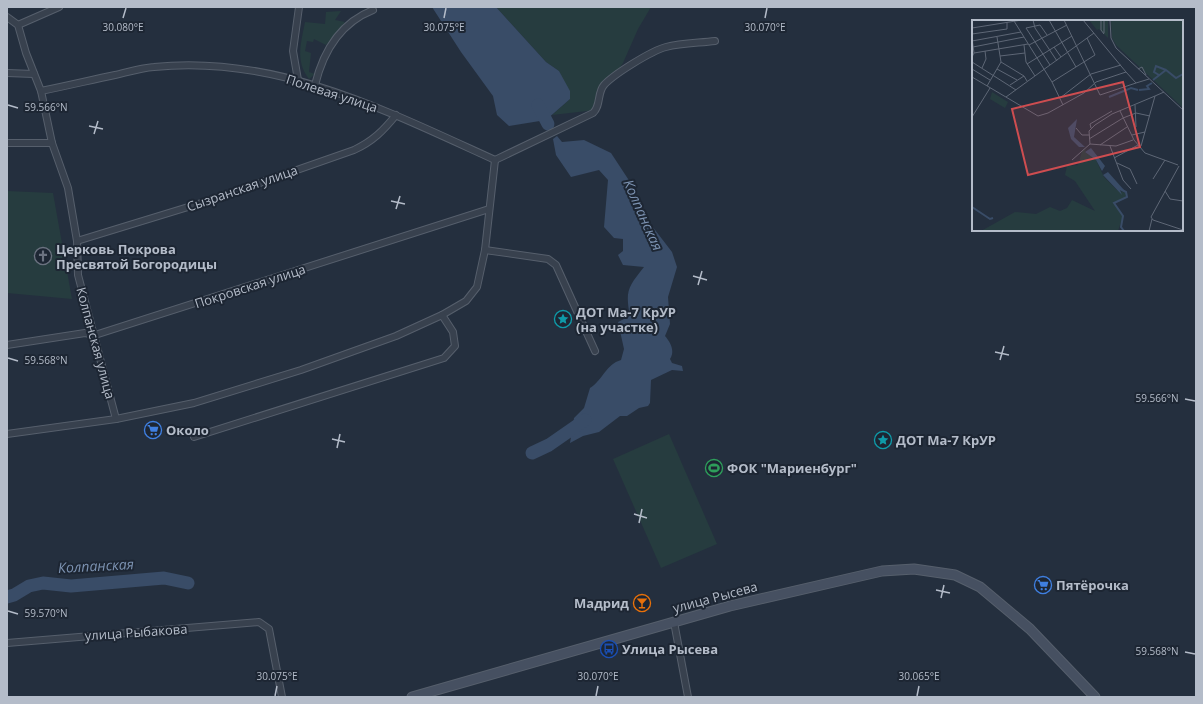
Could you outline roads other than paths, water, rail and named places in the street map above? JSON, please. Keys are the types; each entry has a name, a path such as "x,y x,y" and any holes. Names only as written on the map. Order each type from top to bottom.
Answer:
{"main road":[{"name":"улица Рысева","path":"412,697 730,606 840,579 882,571 914,569 955,575 967,580 996,599 1019,618 1094,697"}],"street":[{"path":"7,17 18,25 59,7"},
{"path":"298,80 293,51 299,7"},
{"path":"315,85 327,49 341,30 362,14 373,10"},
{"name":"Колпанская улица","path":"18,25 41,91 52,144 68,188 77,241 78,275 116,419"},
{"path":"7,434 116,419 194,403 301,370 396,336 442,315 466,301 477,287 485,250 495,160 593,113 596,110 602,87 616,73 665,47 715,41"},
{"name":"Полевая улица","path":"41,91 153,67 194,65 235,67 315,85 396,115 495,160"},
{"path":"7,73 34,74"},
{"name":"Сызранская улица","path":"77,241 211,200 354,150 370,143 381,134 396,115"},
{"path":"7,143 52,144"},
{"name":"Покровская улица","path":"7,345 85,333 95,335 489,210"},
{"path":"485,250 548,259 556,265 595,351"},
{"path":"194,437 444,358 455,346 453,332 442,315"},
{"name":"улица Рыбакова","path":"7,643 260,622 269,629 282,697"},
{"path":"674,622 687,696"}],"water":[{"path":"432,7 496,7 546,62 559,71 570,91 570,99 546,120 509,126 497,115 493,96 461,52"},
{"path":"557,136 562,142 584,140 611,153 632,185 642,213 672,252 677,267 668,297 670,324 665,336 672,347 670,359 672,363 682,366 683,371 672,370 651,380 650,403 648,406 639,408 627,416 620,416 599,432 583,436 570,443 574,418 584,408 590,388 612,365 621,360 624,349 618,322 630,316 628,301 629,290 634,280 644,267 623,265 618,255 623,251 623,239 614,238 604,227 608,180 599,170 571,177 556,155 553,139"}],"waterway":[{"path":"538,105 548,124"},
{"name":"Колпанская","path":"532,453 549,445 585,420"},
{"name":"Колпанская","path":"7,597 14,595 29,586 43,583 71,586 164,578 188,583"}],"place":[{"name":"Церковь Покрова Пресвятой Богородицы","path":"43,256"},
{"name":"ДОТ Ма-7 КрУР (на участке)","path":"563,319"},
{"name":"Около","path":"153,430"},
{"name":"ДОТ Ма-7 КрУР","path":"883,440"},
{"name":"ФОК \"Мариенбург\"","path":"714,468"},
{"name":"Пятёрочка","path":"1043,585"},
{"name":"Мадрид","path":"642,603"},
{"name":"Улица Рысева","path":"609,649"}]}
